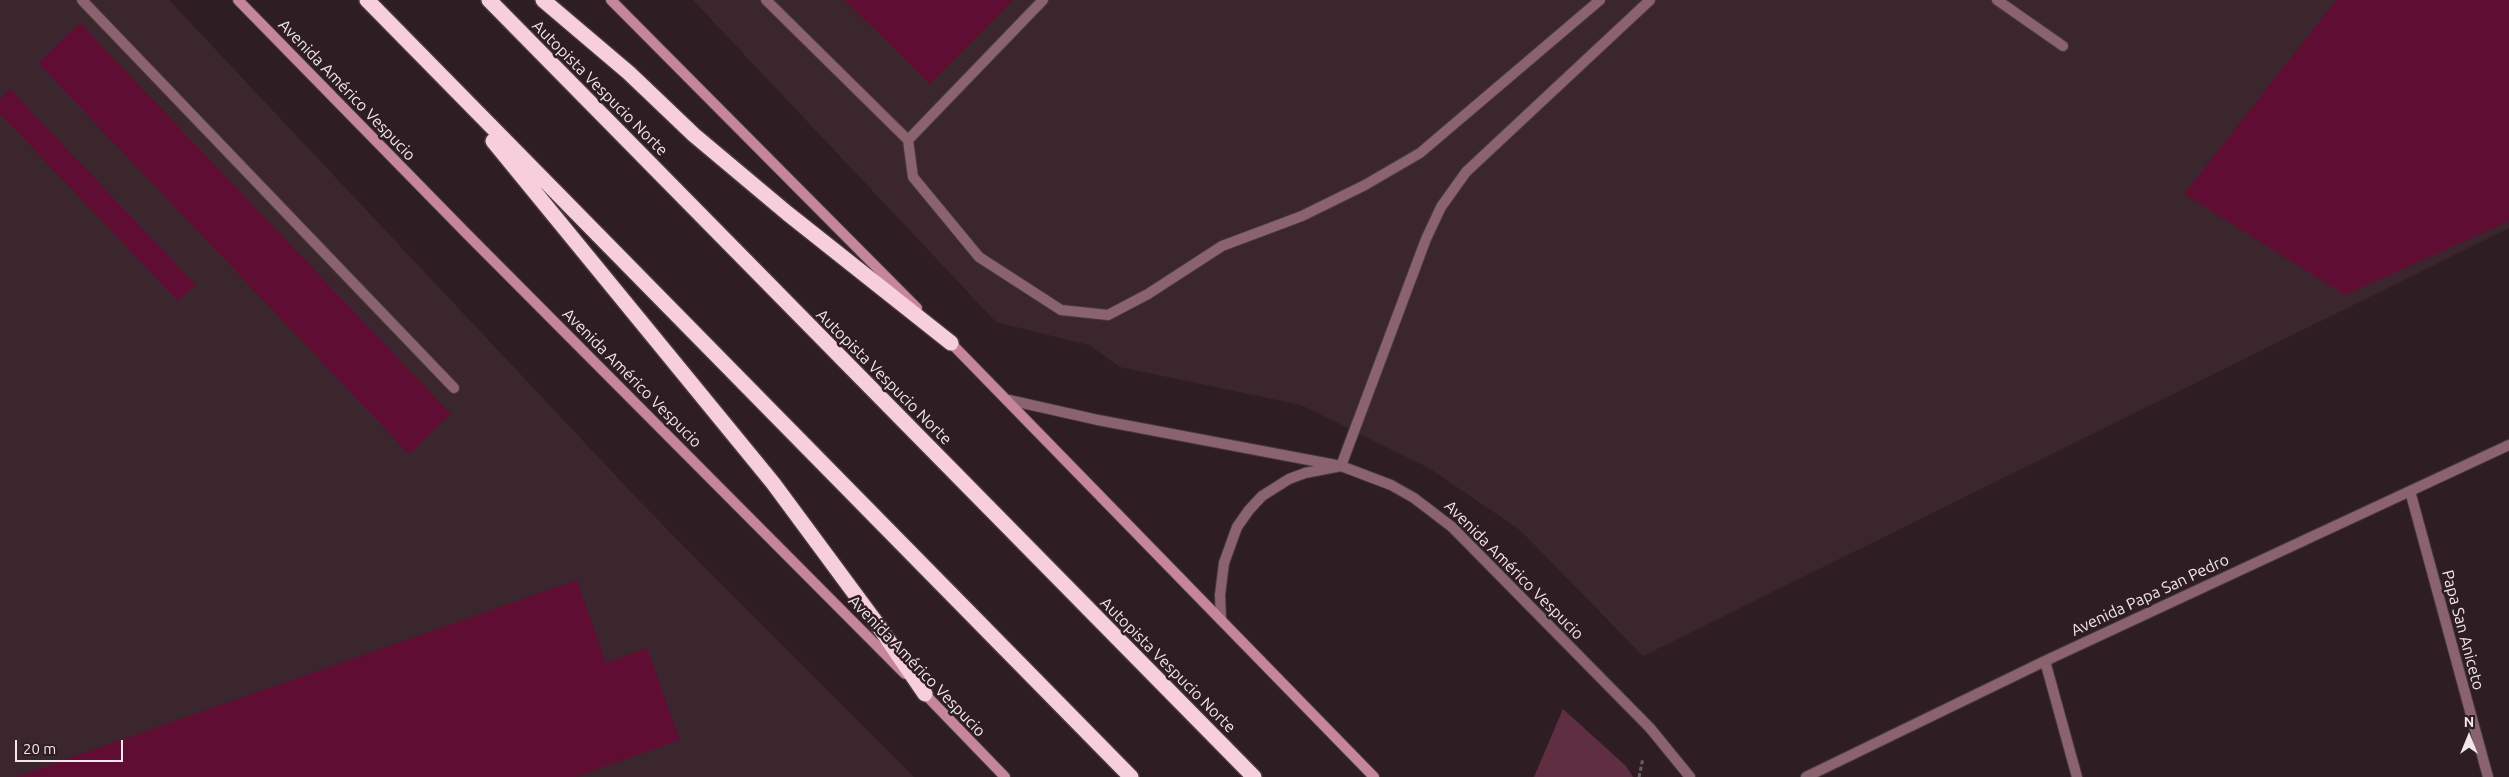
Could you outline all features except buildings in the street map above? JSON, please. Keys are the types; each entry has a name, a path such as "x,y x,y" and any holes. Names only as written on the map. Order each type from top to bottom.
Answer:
{"highway":[{"path":"366,0 1131,777"},
{"name":"Autopista Vespucio Norte","path":"489,0 1254,777"},
{"path":"542,0 629,73 694,135 787,214 951,343"},
{"path":"432,66 773,483 875,621 926,694"}],"main road":[{"name":"Avenida Américo Vespucio","path":"238,0 472,239 926,694 1005,777"},
{"path":"611,0 1009,400 1374,777"}],"street":[{"path":"82,0 454,388"},
{"path":"766,0 908,140 913,177 979,258 1061,310 1108,315 1148,294 1222,246 1302,216 1365,185 1420,153 1600,0"},
{"path":"908,140 1043,0"},
{"path":"1222,620 1220,595 1224,563 1237,527 1249,510 1262,496 1289,479 1305,473 1341,466 1426,239 1441,207 1466,172 1650,0"},
{"path":"1997,0 2063,46"},
{"name":"Avenida Américo Vespucio","path":"1009,400 1098,420 1341,466 1391,485 1414,498 1452,527 1650,728 1690,777"},
{"name":"Avenida Papa San Pedro","path":"1806,777 2045,661 2509,445"},
{"name":"Papa San Aniceto","path":"2410,490 2488,777"},
{"path":"2045,661 2077,777"}],"shaded area":[{"path":"0,0 169,0 646,508 914,777 0,777"},
{"path":"693,0 2509,0 2509,228 1643,656 1520,530 1429,468 1301,405 1120,367 1089,345 996,322"},
{"path":"1563,709 1626,766 1633,777 1534,777"}]}
